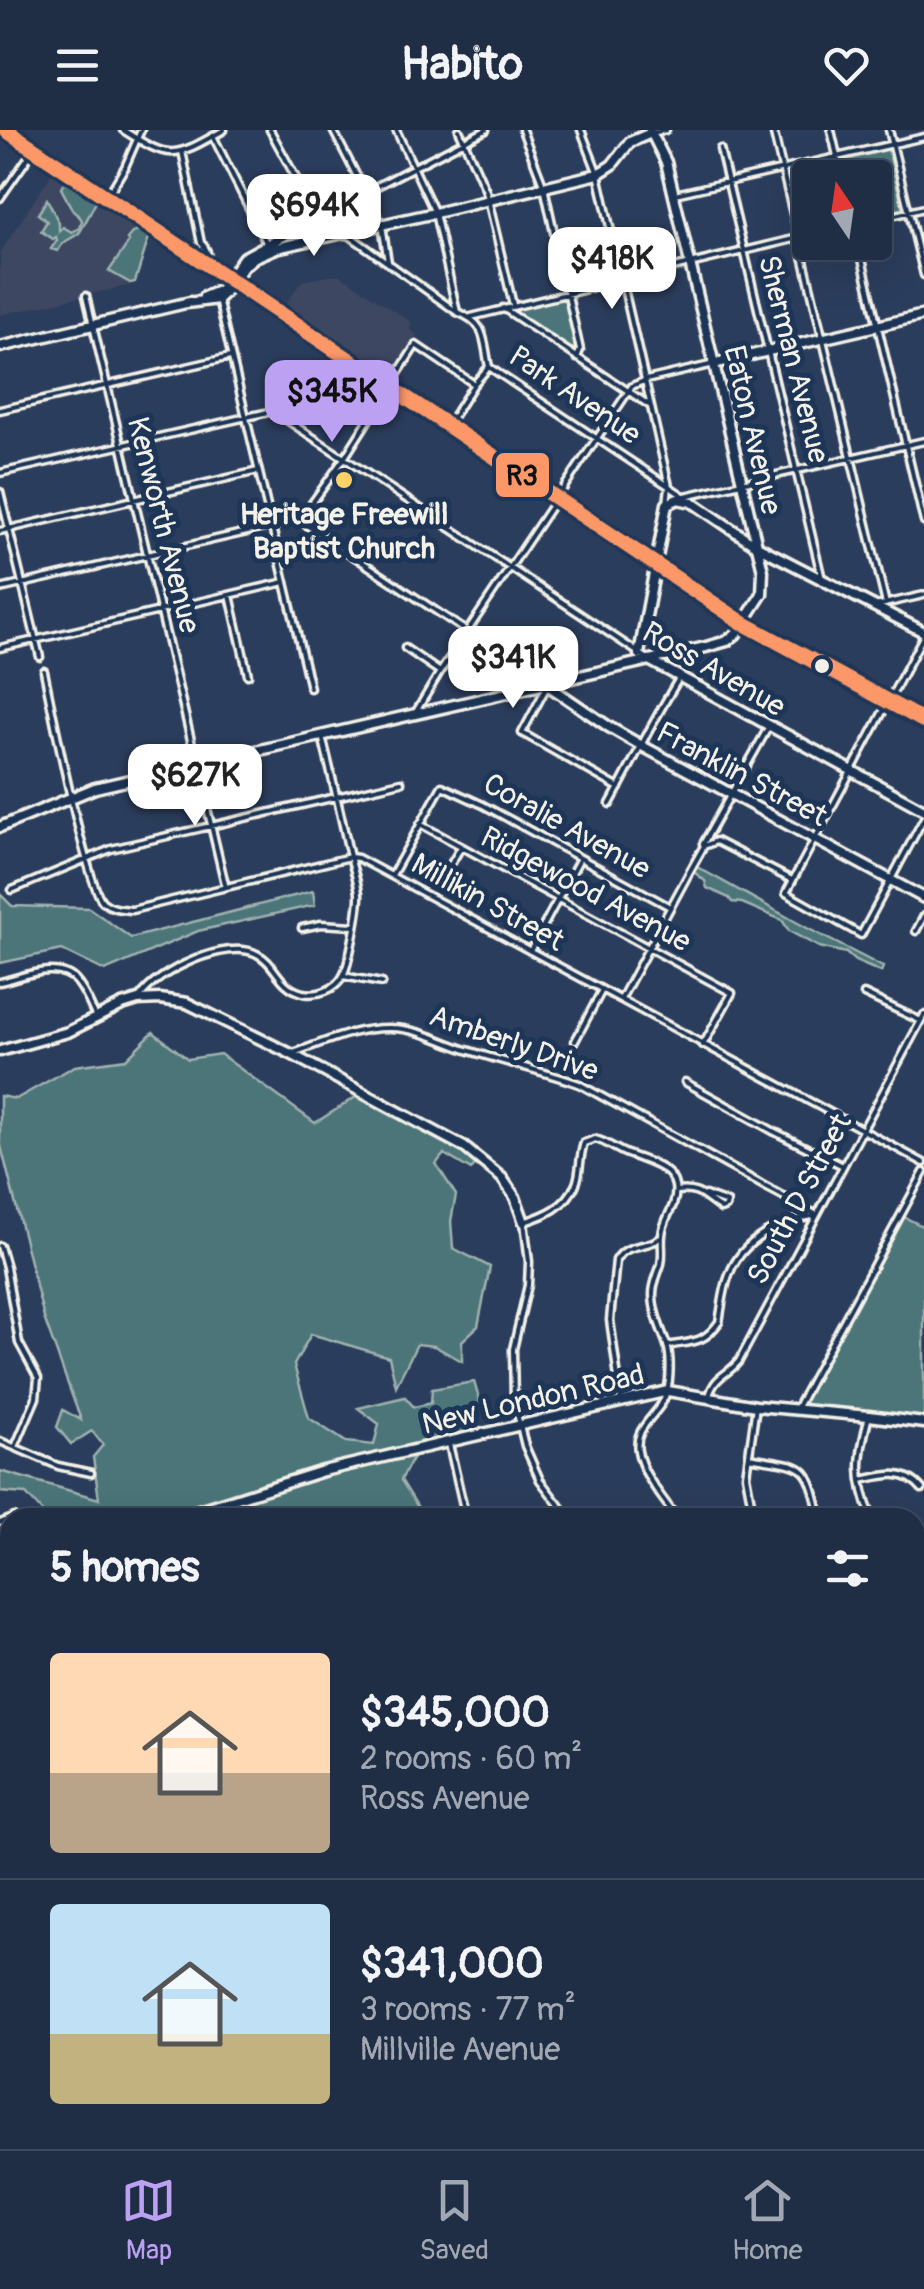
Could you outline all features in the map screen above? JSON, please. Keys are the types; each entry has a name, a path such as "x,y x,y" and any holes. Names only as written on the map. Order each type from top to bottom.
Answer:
{"main road":[{"path":"6,130 234,277 388,387 743,623 924,721"}],"street":[{"path":"122,130 154,150 169,153 182,152 224,130"},
{"path":"108,197 141,130"},
{"path":"270,130 317,217 346,233 457,312 471,317 792,239"},
{"path":"333,130 382,225 388,262"},
{"path":"396,130 435,214 457,312"},
{"path":"459,130 488,200 513,305"},
{"path":"0,347 218,299 240,262 254,251 486,130"},
{"path":"522,130 544,187 580,350 577,358"},
{"path":"581,130 598,174 669,486 639,654"},
{"path":"187,303 216,293 266,251 598,174 612,165 630,142 650,132 666,130"},
{"path":"773,130 792,211"},
{"path":"831,130 839,160"},
{"path":"889,130 924,276"},
{"name":"Eaton Avenue","path":"650,132 666,162 763,571 762,591 743,623"},
{"path":"213,136 267,244"},
{"path":"673,195 924,137"},
{"path":"0,198 35,148"},
{"name":"Sherman Avenue","path":"720,150 822,579"},
{"path":"182,152 207,263"},
{"path":"892,216 924,208"},
{"path":"803,260 886,604"},
{"path":"862,260 924,522"},
{"name":"Kenworth Avenue","path":"86,296 226,886"},
{"path":"218,299 310,688"},
{"path":"503,308 651,406"},
{"path":"415,715 440,672 637,382 924,315"},
{"name":"Park Avenue","path":"471,317 480,326 488,368 757,546 924,633"},
{"path":"0,589 300,520 416,345 474,384"},
{"path":"0,410 230,356"},
{"path":"448,425 488,368"},
{"name":"Ross Avenue","path":"0,473 244,416 276,412 639,654 924,810"},
{"path":"667,504 742,482 924,441"},
{"path":"0,531 258,472"},
{"path":"0,492 40,657"},
{"name":"Franklin Street","path":"300,520 642,746 924,898"},
{"path":"0,648 285,582"},
{"path":"230,595 248,676"},
{"path":"875,606 924,595"},
{"path":"0,827 94,788 727,641 743,623"},
{"path":"924,633 786,892 862,934 924,818"},
{"path":"405,648 440,672"},
{"path":"44,672 86,859 100,900 114,909 132,910 350,857"},
{"path":"610,804 658,710 680,677"},
{"path":"546,684 522,733 618,788"},
{"path":"698,854 768,726"},
{"path":"138,1000 146,989 174,970 197,959 237,950 262,957 287,986 302,993 324,992 344,976 359,895 322,736"},
{"path":"12,890 111,849 402,782"},
{"name":"Coralie Avenue","path":"420,824 442,786 670,907"},
{"path":"392,875 420,824"},
{"name":"Ridgewood Avenue","path":"420,824 732,993 704,1045"},
{"path":"621,999 704,846 716,841 792,880"},
{"path":"451,864 461,847"},
{"name":"Millikin Street","path":"350,857 392,875 924,1163"},
{"path":"530,951 580,858"},
{"path":"916,931 924,916"},
{"path":"302,928 321,924 354,926"},
{"path":"0,982 60,971 76,980 96,1018"},
{"path":"344,976 382,983"},
{"path":"575,1041 602,990"},
{"path":"864,994 922,1018"},
{"path":"0,1051 68,1032 138,1000 187,1003 291,1054 473,1153 494,1170 509,1188 524,1222 528,1245 528,1274 512,1368 514,1401 525,1446 540,1480 561,1508"},
{"name":"South D Street","path":"709,1397 715,1380 739,1361 922,1018"},
{"name":"Amberly Drive","path":"291,1054 358,1031 394,1028 538,1069 580,1084 816,1216"},
{"path":"685,1082 843,1166"},
{"path":"524,1222 546,1215 564,1203 576,1183 584,1144 590,1139 601,1140 620,1152 660,1167 670,1176 676,1190 660,1238 662,1254 653,1298 667,1346 668,1391 644,1425 637,1446 646,1473 670,1508"},
{"path":"795,1410 924,1172"},
{"path":"676,1190 705,1195"},
{"path":"667,1346 692,1343 714,1328 728,1277 749,1246 778,1226 816,1216"},
{"path":"621,1400 610,1320 616,1260 628,1248 652,1244 660,1238"},
{"path":"652,1244 662,1254"},
{"path":"0,1246 19,1343 38,1378 36,1398 16,1448"},
{"name":"New London Road","path":"204,1508 323,1472 668,1391 924,1426"},
{"path":"752,1508 746,1475 756,1406"},
{"path":"868,1508 858,1458 869,1416"},
{"path":"0,1441 58,1466 90,1473"},
{"path":"448,1442 464,1508"},
{"path":"749,1457 794,1465 805,1471 818,1508"},
{"path":"862,1480 897,1474 915,1480 922,1489"}],"shaded area":[{"path":"58,164 155,228 135,284 0,315 0,253"},
{"path":"339,274 412,323 409,329 417,335 388,378 283,307 302,281"}],"green space":[{"path":"888,149 891,160 846,160"},
{"path":"892,165 903,209 892,211"},
{"path":"67,180 97,200 79,233 58,251 51,249 56,237 41,231 47,221 38,214 47,199 59,223 59,232 63,227 72,232 79,228 82,221 61,188"},
{"path":"142,230 150,234 135,282 130,283 109,271 129,242 127,239"},
{"path":"564,296 577,343 568,350 518,316 517,310 521,305"},
{"path":"697,867 883,967 881,972 846,953 819,947 789,931 782,920 732,902 707,888 694,872"},
{"path":"313,891 315,905 198,931 105,971 62,950 0,963 0,894 12,906 89,908 131,938"},
{"path":"153,1032 188,1059 220,1054 315,1123 356,1097 479,1162 471,1170 444,1154 436,1164 456,1195 451,1221 453,1248 490,1267 478,1326 462,1341 462,1361 434,1346 417,1344 396,1386 389,1357 311,1334 294,1365 309,1418 346,1442 374,1445 379,1424 358,1408 405,1397 414,1407 431,1403 432,1389 474,1382 481,1405 468,1413 470,1431 312,1468 183,1508 39,1508 26,1494 0,1492 0,1471 99,1499 93,1457 103,1445 92,1431 71,1444 57,1427 63,1410 81,1420 44,1318 0,1142 0,1096 16,1099 75,1066 126,1059"},
{"path":"900,1215 924,1227 924,1423 795,1410"},
{"path":"417,1450 401,1480 418,1508 205,1508 284,1483"}],"transit line":[{"name":"R3","path":"6,130 743,623 924,721"}],"place":[{"name":"Heritage Freewill Baptist Church","path":"344,480"}]}
